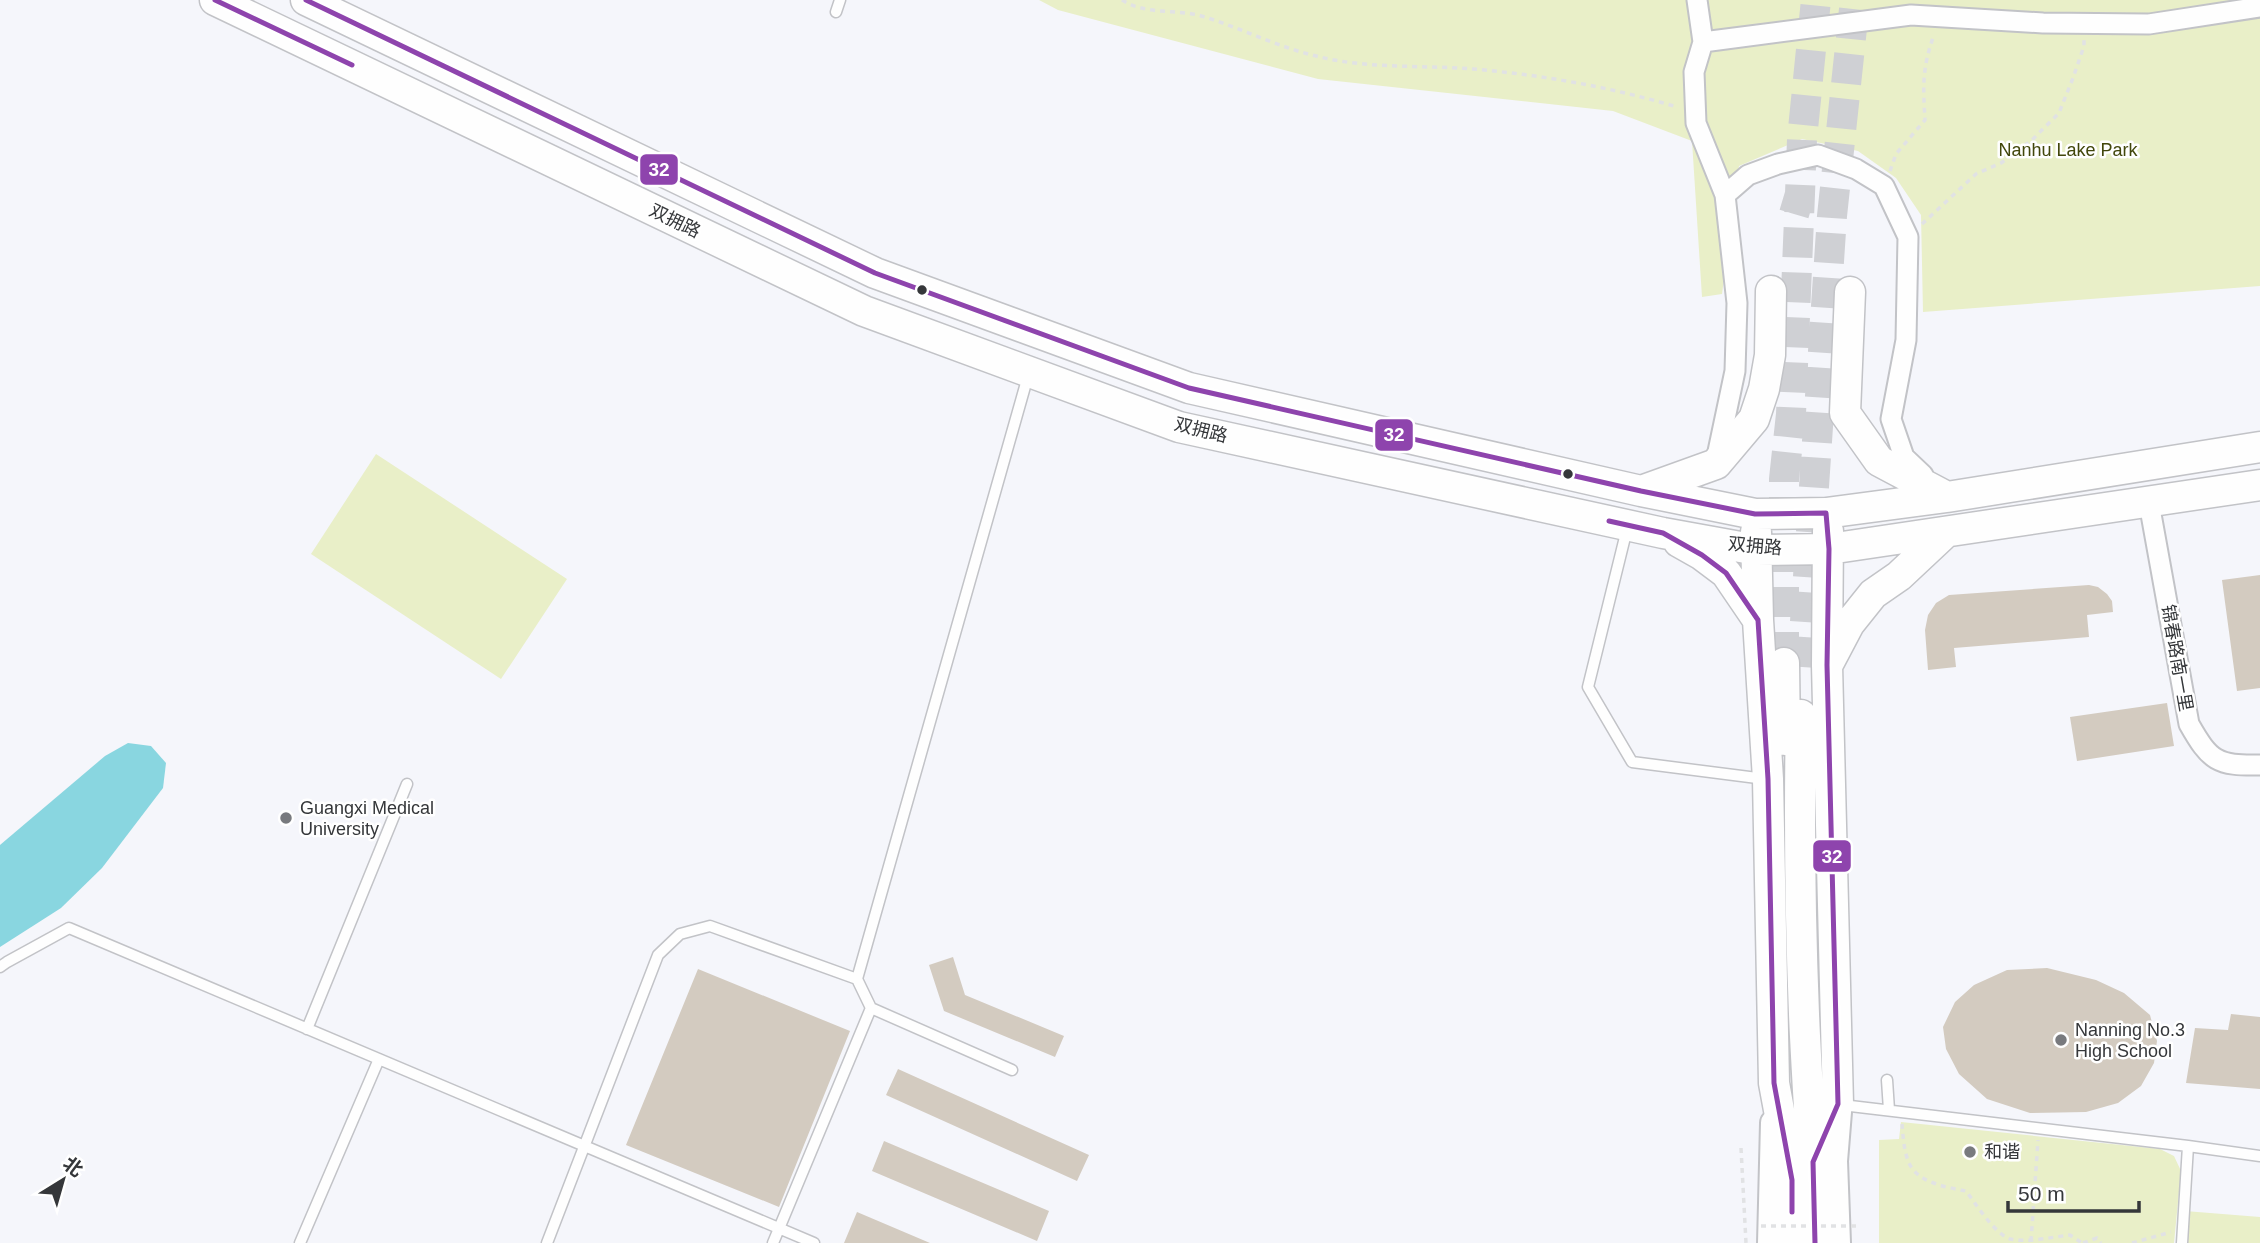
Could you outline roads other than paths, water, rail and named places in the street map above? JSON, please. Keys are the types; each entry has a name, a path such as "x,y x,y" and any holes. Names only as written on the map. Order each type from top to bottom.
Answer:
{"main road":[{"name":"双拥路","path":"215,0 864,311 1179,427 1663,533 1757,550 1829,548 2260,485"},
{"name":"双拥路","path":"306,0 875,273 1189,388 1642,491 1755,514 1826,513 1947,497 2260,447"},
{"path":"1642,491 1716,464 1754,419 1770,355 1771,291"},
{"path":"1850,292 1845,413 1879,461 1947,497"},
{"path":"1791,1243 1803,1171 1804,665 1829,548 1826,513"},
{"path":"1755,514 1758,620 1768,779 1774,1083 1803,1171 1815,1243"},
{"path":"1804,665 1849,624 1873,594 1899,576 1946,532"},
{"path":"1663,533 1702,555 1726,573 1758,620"},
{"path":"1803,1171 1838,1104 1804,665"}],"street":[{"path":"1698,0 1703,42 1694,72 1696,123 1725,195 1737,303 1735,371 1716,464"},
{"path":"1703,42 1883,9 1911,15 2149,24 2260,7"},
{"path":"1725,195 1748,175 1778,163 1818,155 1856,169 1884,186 1908,237 1906,340 1891,419 1903,457 1947,497"},
{"name":"锦春路南一里","path":"2149,503 2189,724 2201,746 2217,761 2260,765"},
{"path":"1766,1234 1774,1083"},
{"path":"1838,1104 1834,1161 1846,1234"}],"lane":[{"path":"836,12 840,0"},
{"path":"1012,1070 871,1008 857,979 1029,372"},
{"path":"1628,525 1588,687 1632,762 1768,779"},
{"path":"307,1029 407,784"},
{"path":"547,1243 658,955 680,934 710,926 857,979"},
{"path":"0,967 69,928 814,1243"},
{"path":"773,1243 871,1008"},
{"path":"300,1243 379,1059"},
{"path":"1886,1080 1894,1110"},
{"path":"1838,1104 2260,1156"},
{"path":"2182,1243 2188,1146"}],"water":[{"path":"128,743 151,746 166,763 163,788 102,868 61,908 0,947 0,845 105,756"}],"tunnel":[{"path":"1794,214 1800,194 1802,139 1816,0"},
{"path":"1802,667 1832,216 1855,0"},
{"path":"1784,662 1784,479 1791,414 1800,194"}],"place":[{"name":"Guangxi Medical University","path":"286,818"},
{"name":"Nanning No.3 High School","path":"2061,1040"},
{"name":"和谐","path":"1970,1152"}],"park label":[{"name":"Nanhu Lake Park","path":"2068,150"}]}
